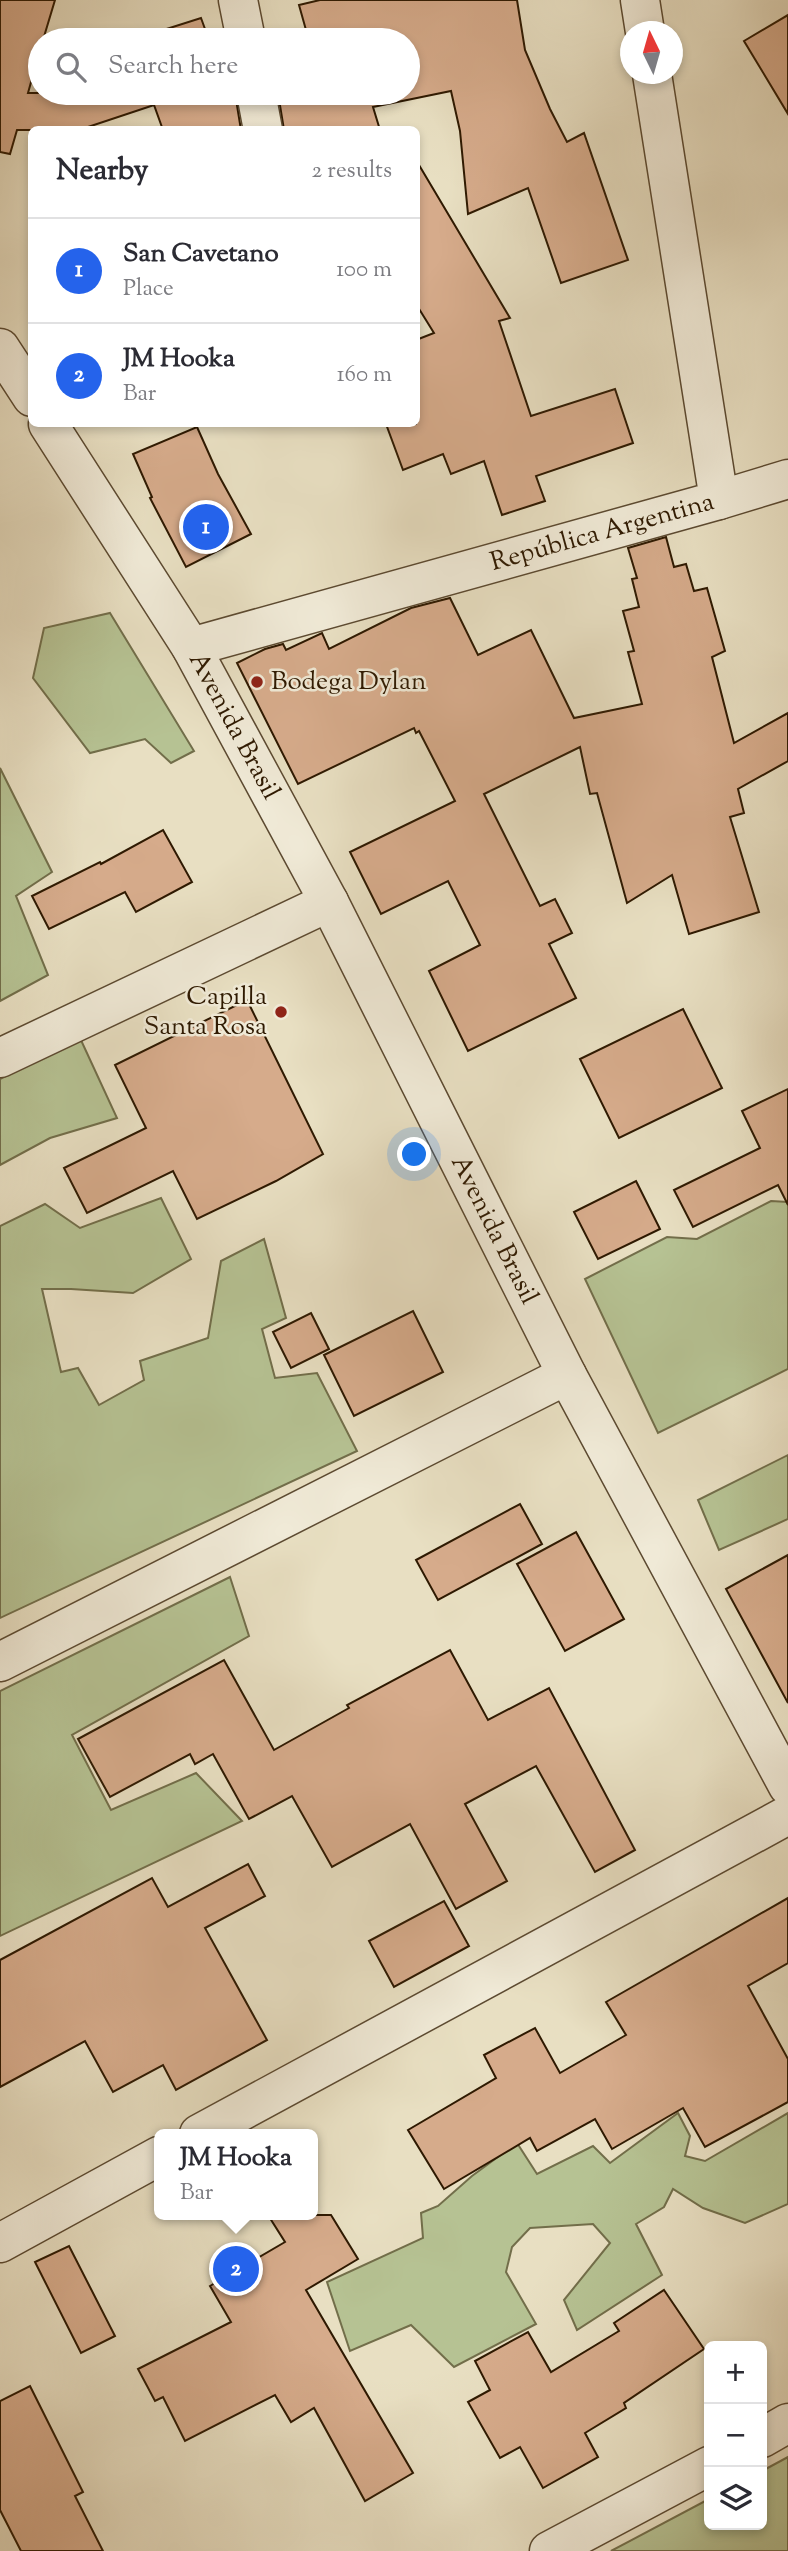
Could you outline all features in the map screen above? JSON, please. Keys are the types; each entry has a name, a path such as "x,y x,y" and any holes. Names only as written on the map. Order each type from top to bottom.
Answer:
{"street":[{"path":"238,0 244,28"},
{"path":"640,0 643,21"},
{"name":"República Argentina","path":"191,647 719,500 654,84"},
{"path":"258,105 262,126"},
{"path":"0,348 28,391"},
{"name":"Avenida Brasil","path":"50,427 191,647 329,902 567,1375 788,1786"},
{"path":"719,500 788,479"},
{"path":"0,1058 329,902"},
{"path":"0,1662 567,1375"},
{"path":"208,2129 788,1815"},
{"path":"0,2243 154,2159"},
{"path":"767,2435 788,2423"},
{"path":"550,2551 707,2467"}],"green space":[{"path":"110,613 194,751 171,763 145,739 90,753 33,678 44,628"},
{"path":"0,768 52,872 16,896 48,975 0,1001"},
{"path":"80,1038 117,1118 50,1138 0,1165 0,1079"},
{"path":"161,1198 191,1259 133,1293 42,1289 61,1372 78,1368 99,1405 144,1380 140,1361 208,1338 221,1261 264,1239 286,1318 262,1329 275,1378 317,1373 357,1451 0,1618 0,1226 45,1204 80,1228"},
{"path":"771,1201 788,1202 788,1369 658,1433 585,1279 667,1237 697,1239"},
{"path":"788,1455 788,1519 719,1550 698,1500"},
{"path":"230,1577 249,1636 72,1735 111,1810 196,1773 242,1821 0,1936 0,1691"},
{"path":"678,2113 690,2136 685,2156 705,2161 788,2113 788,2204 745,2223 703,2208 673,2189 664,2207 636,2224 662,2275 577,2330 564,2300 610,2243 593,2224 530,2228 512,2247 506,2272 536,2324 454,2367 411,2325 350,2351 327,2282 423,2238 421,2213 438,2206 472,2176 517,2143 537,2174 593,2146 610,2163"},
{"path":"788,2457 788,2551 611,2551 704,2502 704,2530 767,2530 767,2468"}],"building":[{"path":"0,0 55,0 47,28 28,28 28,105 154,105 91,126 28,126 28,130 17,130 10,154 0,152"},
{"path":"320,0 517,0 525,50 550,109 567,142 584,133 628,260 561,283 528,188 468,214 460,131 451,91 420,97 420,28 305,28 299,5"},
{"path":"788,15 788,114 744,41"},
{"path":"201,18 205,28 170,28"},
{"path":"154,105 237,105 240,126 162,126"},
{"path":"280,105 383,105 373,107 379,126 283,126"},
{"path":"420,167 510,318 499,321 531,416 615,389 633,443 536,476 545,501 502,515 484,461 451,474 443,454 403,470 387,427 420,427 420,338 434,333 420,310"},
{"path":"197,427 218,474 251,534 186,567 150,498 152,497 133,454"},
{"path":"666,537 674,567 686,564 694,591 707,588 725,651 712,657 734,743 788,713 788,761 738,789 744,813 730,817 759,912 689,934 672,875 627,903 597,793 590,794 580,747 484,794 540,906 555,899 572,933 549,944 576,998 468,1051 429,971 480,945 448,881 381,914 350,852 455,801 419,731 416,733 414,728 298,784 237,663 265,649 283,644 286,650 322,633 329,649 411,608 450,598 478,655 531,630 574,718 642,704 628,652 634,651 623,611 639,607 632,579 637,578 628,548"},
{"path":"163,830 192,882 136,912 125,892 49,929 32,896 100,862 101,864"},
{"path":"247,1000 323,1154 276,1181 197,1219 173,1171 87,1213 64,1168 146,1128 115,1065"},
{"path":"683,1009 722,1088 619,1138 580,1059"},
{"path":"788,1089 788,1205 778,1185 693,1227 674,1190 760,1148 742,1111"},
{"path":"636,1181 660,1229 598,1259 574,1212"},
{"path":"413,1311 443,1372 354,1416 324,1355"},
{"path":"311,1313 329,1349 291,1368 273,1332"},
{"path":"520,1504 542,1544 438,1600 416,1560"},
{"path":"576,1532 624,1619 565,1651 517,1564"},
{"path":"788,1555 788,1703 726,1589"},
{"path":"450,1650 488,1720 549,1688 635,1850 595,1872 536,1766 465,1804 507,1881 456,1909 410,1824 332,1867 292,1796 249,1819 213,1754 195,1764 190,1754 110,1797 78,1739 224,1660 274,1750 349,1708 347,1705"},
{"path":"248,1864 265,1896 205,1928 267,2040 176,2090 163,2065 113,2092 85,2041 0,2087 0,1960 152,1878 168,1907"},
{"path":"788,1898 788,1963 748,1986 788,2059 788,2102 705,2147 683,2108 612,2149 595,2119 537,2151 530,2138 444,2189 408,2130 496,2078 484,2055 535,2028 560,2073 626,2035 606,2002"},
{"path":"444,1901 469,1946 394,1987 369,1941"},
{"path":"318,2215 331,2215 358,2259 306,2290 413,2473 365,2501 314,2408 291,2422 275,2395 185,2441 163,2397 155,2401 138,2369 231,2322 210,2286 285,2242 271,2220 318,2220"},
{"path":"69,2246 115,2336 81,2353 35,2262"},
{"path":"664,2290 704,2349 624,2403 626,2408 585,2433 598,2457 543,2488 520,2447 500,2458 468,2402 490,2390 475,2361 528,2332 551,2372 619,2331 614,2323"},
{"path":"30,2386 83,2492 75,2496 103,2551 21,2551 0,2510 0,2401"}],"place":[{"name":"San Cavetano","path":"206,527"},
{"name":"Bodega Dylan","path":"257,682"},
{"name":"Capilla Santa Rosa","path":"281,1012"},
{"name":"JM Hooka","path":"236,2269"}]}
